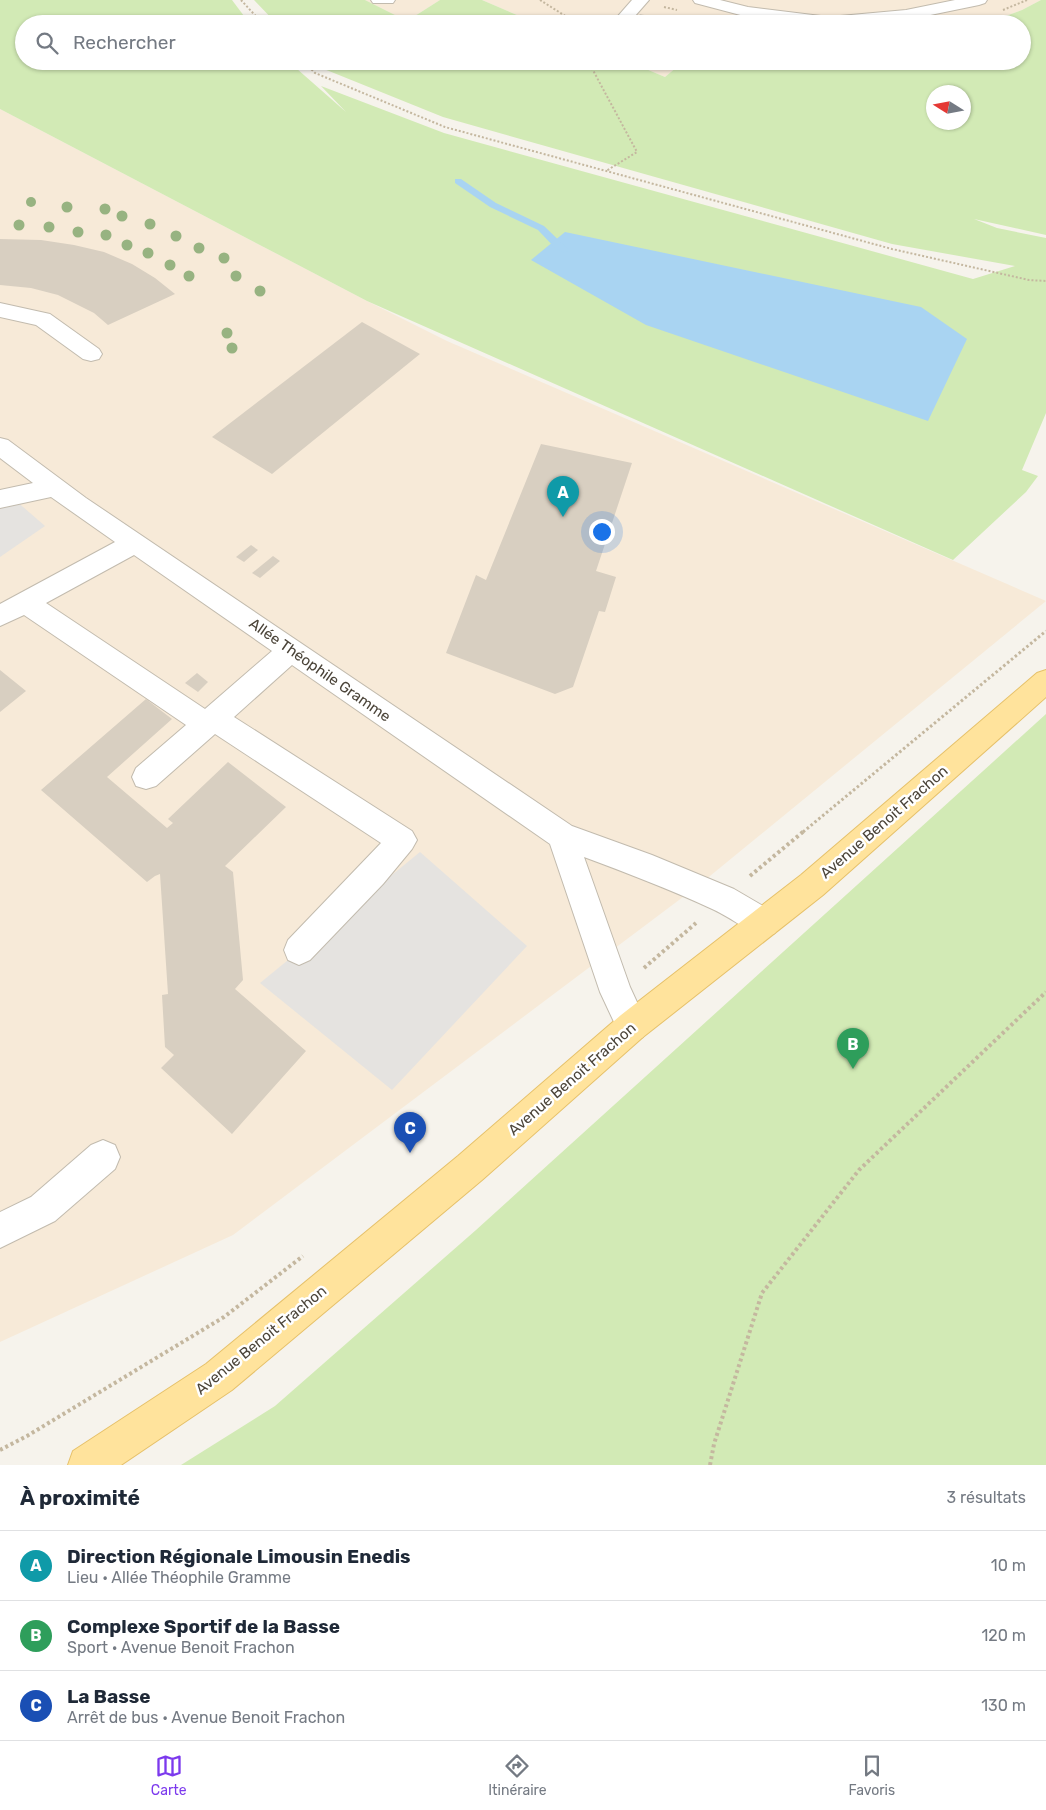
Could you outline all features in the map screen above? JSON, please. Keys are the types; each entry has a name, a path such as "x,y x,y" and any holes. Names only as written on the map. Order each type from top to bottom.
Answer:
{"main road":[{"name":"Avenue Benoit Frachon","path":"87,1465 219,1378 470,1168 632,1026 812,885 1046,680"}],"street":[{"path":"379,0 387,0"},
{"path":"627,15 641,0"},
{"path":"700,0 748,12 772,15"},
{"path":"906,15 979,0"},
{"path":"0,310 44,319 91,354"},
{"name":"Allée Théophile Gramme","path":"0,446 78,504 562,836 642,865 723,899 764,923"},
{"path":"0,499 55,487"},
{"path":"0,616 135,543"},
{"path":"25,602 210,721 402,840 373,874 299,950"},
{"path":"146,777 291,650"},
{"path":"562,836 616,992 632,1026"},
{"path":"0,1230 43,1209 103,1157"}],"path":[{"path":"241,0 255,15"},
{"path":"540,0 564,15"},
{"path":"312,70 315,73 445,127 892,249 1029,280 1046,281"},
{"path":"593,70 637,152 606,171"},
{"path":"616,992 723,899 1046,631"},
{"path":"710,1465 714,1444 762,1293 859,1170 1046,992"},
{"path":"0,1450 28,1436 224,1317 308,1252"}],"shaded area":[{"path":"365,0 440,0 416,15 395,15"},
{"path":"482,0 1041,0 1008,15 517,15"},
{"path":"648,70 673,70 665,77"},
{"path":"0,109 447,341 1046,601 699,885 233,1235 0,1342"},
{"path":"8,494 45,526 0,557 0,496"},
{"path":"420,852 527,946 392,1090 260,983"}],"green space":[{"path":"0,0 232,0 243,15 15,15 15,70 298,70 346,112 321,86 444,133 973,279 1015,266 892,244 443,117 326,70 648,70 665,77 673,70 1031,70 1031,15 1008,15 1041,0 1046,0 1046,235 974,219 997,228 1046,238 1046,413 1022,470 1038,476 1026,492 953,560 367,301 0,109"},
{"path":"254,0 365,0 395,15 268,15"},
{"path":"440,0 482,0 517,15 416,15"},
{"path":"1046,714 1046,1465 181,1465 275,1406 476,1230"}],"water":[{"path":"565,232 921,307 967,339 928,421 646,325 531,260"}],"building":[{"path":"0,239 41,240 104,252 132,264 155,278 175,294 108,325 94,313 58,295 31,288 0,285"},
{"path":"362,322 420,354 272,474 212,437"},
{"path":"541,444 632,463 596,571 616,577 605,612 599,611 573,687 555,694 446,653 476,575 486,580"},
{"path":"251,545 258,550 244,562 236,557"},
{"path":"273,556 280,561 260,578 252,573"},
{"path":"0,670 26,691 0,712"},
{"path":"197,673 208,682 198,692 185,683"},
{"path":"146,699 172,719 107,777 167,828 173,823 168,819 228,762 286,807 225,866 233,872 243,980 235,989 306,1051 232,1134 161,1068 174,1055 165,1047 162,995 168,994 160,874 147,882 41,790"}],"waterway":[{"path":"458,181 493,205 541,228 558,246 565,250"}],"place":[{"name":"Direction Régionale Limousin Enedis","path":"563,517"},
{"name":"Complexe Sportif de la Basse","path":"853,1069"},
{"name":"La Basse","path":"410,1153"}]}
